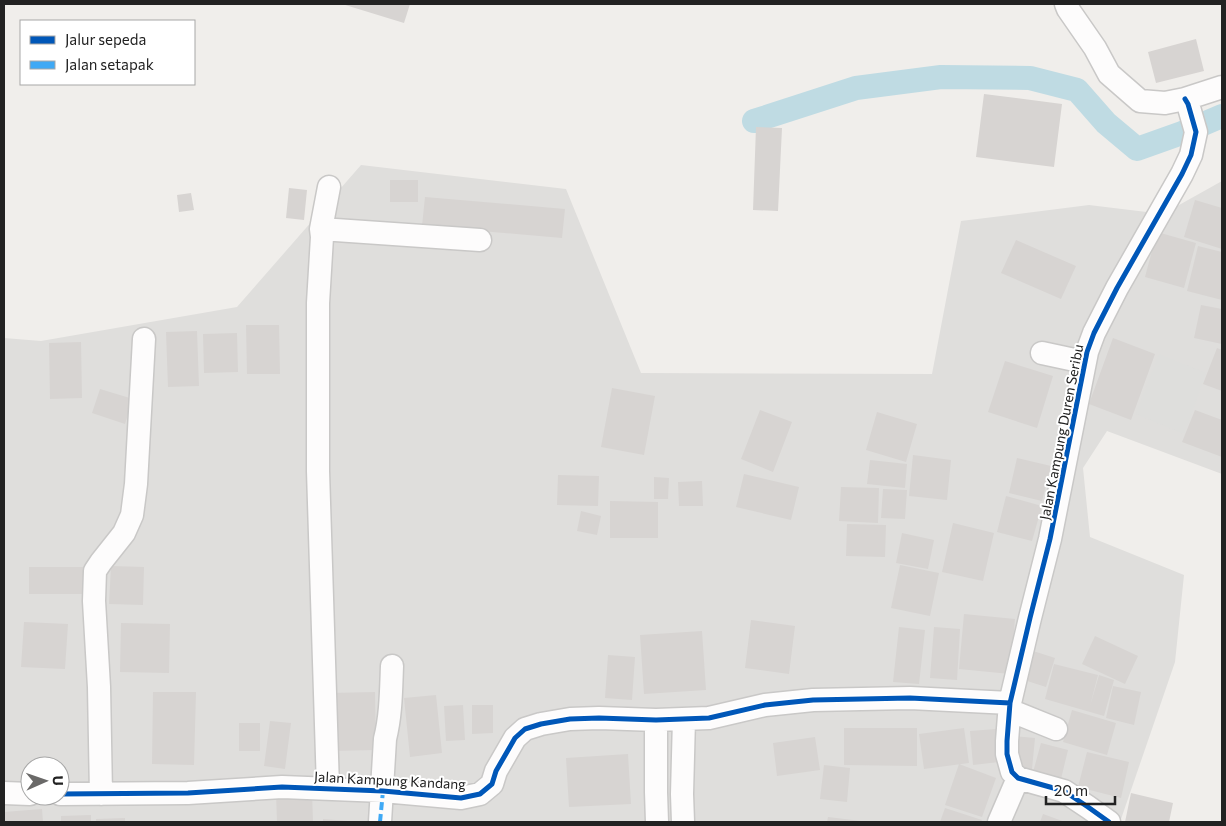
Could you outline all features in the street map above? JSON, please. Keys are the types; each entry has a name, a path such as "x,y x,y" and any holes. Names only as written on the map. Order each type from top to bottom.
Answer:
{"street":[{"path":"1066,4 1095,48 1109,74 1140,101 1165,103 1187,101 1222,88"},
{"name":"Jalan Kampung Duren Seribu","path":"1018,778 1009,766 1007,754 1010,707 1050,539 1084,362 1094,333 1116,288 1191,155 1196,132 1187,101"},
{"path":"328,788 318,471 318,303 322,240 329,187"},
{"path":"322,240 480,240"},
{"path":"101,794 99,687 94,601 95,571 124,533 132,515 136,484 144,339"},
{"path":"1042,353 1084,362"},
{"path":"380,822 385,739 391,701 392,666"},
{"name":"Jalan Kampung Kandang","path":"70,794 188,793 282,787 383,791 461,798 480,794 492,784 496,771 515,738 526,729 541,724 570,719 656,720 709,718 765,705 813,700 910,698 1010,707 1056,729"},
{"path":"683,822 684,719"},
{"path":"656,720 657,822"},
{"path":"1000,822 1018,778 1064,791 1110,822"},
{"path":"4,794 20,794"}],"shaded area":[{"path":"361,165 566,189 641,373 932,374 961,221 1089,205 1163,214 1222,181 1222,474 1107,431 1083,468 1090,537 1184,575 1175,662 1120,822 4,822 4,338 41,341 237,307"},
{"path":"1159,354 1206,373 1184,434 1136,414"}],"building":[{"path":"342,4 410,4 404,23"},
{"path":"1196,39 1204,71 1156,83 1148,52"},
{"path":"984,94 1062,104 1054,167 976,157"},
{"path":"756,127 782,128 778,211 753,210"},
{"path":"390,180 418,180 418,202 390,202"},
{"path":"289,188 307,190 304,220 286,218"},
{"path":"191,193 194,210 179,212 177,195"},
{"path":"425,197 565,209 562,238 422,226"},
{"path":"1195,200 1222,208 1222,249 1184,237"},
{"path":"1157,232 1196,243 1184,288 1145,277"},
{"path":"1016,240 1076,266 1061,299 1001,273"},
{"path":"1198,246 1222,252 1222,300 1187,291"},
{"path":"1201,305 1222,309 1222,344 1194,338"},
{"path":"246,325 279,325 280,374 247,374"},
{"path":"197,331 199,386 168,387 166,332"},
{"path":"237,333 238,372 204,373 203,334"},
{"path":"1113,338 1155,354 1131,420 1089,404"},
{"path":"81,342 82,398 50,399 49,343"},
{"path":"1217,348 1222,350 1222,391 1203,384"},
{"path":"1005,361 1053,376 1037,428 988,412"},
{"path":"612,388 655,396 644,455 601,447"},
{"path":"100,389 133,399 125,424 92,413"},
{"path":"760,410 792,422 773,472 741,459"},
{"path":"1195,410 1222,420 1222,457 1182,442"},
{"path":"877,412 917,424 906,462 866,450"},
{"path":"913,455 951,460 947,500 909,496"},
{"path":"1017,458 1051,466 1042,501 1009,493"},
{"path":"870,460 907,464 905,488 867,484"},
{"path":"744,474 799,487 791,520 736,507"},
{"path":"558,475 599,476 598,506 557,505"},
{"path":"654,477 669,478 668,499 654,499"},
{"path":"702,481 703,506 679,506 678,482"},
{"path":"841,487 879,488 878,523 839,521"},
{"path":"883,489 907,490 905,519 881,518"},
{"path":"1006,496 1042,506 1032,541 997,532"},
{"path":"610,501 658,502 658,538 610,538"},
{"path":"581,511 601,516 597,535 577,531"},
{"path":"953,523 994,533 983,581 942,572"},
{"path":"847,524 886,525 885,557 846,556"},
{"path":"902,533 934,540 928,569 896,563"},
{"path":"900,565 939,573 930,616 891,608"},
{"path":"111,566 144,567 143,605 109,604"},
{"path":"29,567 86,567 86,594 29,594"},
{"path":"964,614 1015,619 1010,674 959,669"},
{"path":"751,620 795,626 789,674 745,668"},
{"path":"24,622 68,624 65,669 21,667"},
{"path":"121,623 170,624 169,673 120,672"},
{"path":"899,627 925,630 919,684 893,682"},
{"path":"934,627 960,629 957,680 930,678"},
{"path":"702,631 706,690 644,694 640,635"},
{"path":"1095,636 1138,656 1125,684 1082,664"},
{"path":"1030,650 1055,658 1046,687 1021,679"},
{"path":"608,655 635,657 632,700 605,698"},
{"path":"1054,664 1098,675 1090,706 1099,675 1114,680 1104,716 1045,699"},
{"path":"1113,686 1141,692 1134,725 1106,718"},
{"path":"153,692 196,692 194,765 152,764"},
{"path":"375,692 376,750 330,751 329,693"},
{"path":"436,695 442,753 410,757 404,698"},
{"path":"463,705 465,740 446,741 444,706"},
{"path":"472,705 493,705 493,733 472,734"},
{"path":"1072,710 1116,723 1107,755 1063,742"},
{"path":"270,721 291,723 285,769 264,766"},
{"path":"239,723 260,723 260,751 239,751"},
{"path":"844,728 917,728 917,766 844,765"},
{"path":"964,728 969,763 924,769 919,734"},
{"path":"996,729 999,762 973,765 970,731"},
{"path":"1014,736 1035,738 1032,769 1011,766"},
{"path":"815,737 820,770 777,776 773,743"},
{"path":"1041,743 1068,750 1060,783 1032,776"},
{"path":"1087,752 1129,762 1121,798 1078,787"},
{"path":"628,754 631,804 569,807 566,758"},
{"path":"959,764 996,778 982,817 945,805"},
{"path":"824,765 850,768 847,802 820,799"},
{"path":"312,792 313,822 277,822 276,793"},
{"path":"1131,793 1173,803 1169,822 1125,822"},
{"path":"945,808 982,820 981,822 940,822"},
{"path":"42,809 43,822 4,822 4,812"},
{"path":"1043,814 1065,822 1040,822"},
{"path":"91,815 91,822 61,822 61,816"},
{"path":"828,817 861,821 861,822 827,822"},
{"path":"125,818 125,822 96,822 96,819"},
{"path":"323,819 348,821 348,822 323,822"}],"waterway":[{"path":"754,121 856,88 941,77 1030,78 1077,90 1106,123 1137,149 1222,116"}],"marked path":[{"path":"380,822 383,791"}],"cycle path":[{"path":"1109,822 1064,791 1018,778 1012,772 1007,754 1010,703 1050,539 1087,352 1094,333 1117,288 1191,155 1196,132 1185,99"},
{"path":"70,794 188,793 282,787 383,791 461,798 480,794 492,784 496,771 515,738 525,729 541,724 570,719 656,720 709,718 765,705 813,700 910,698 1010,703"}]}
